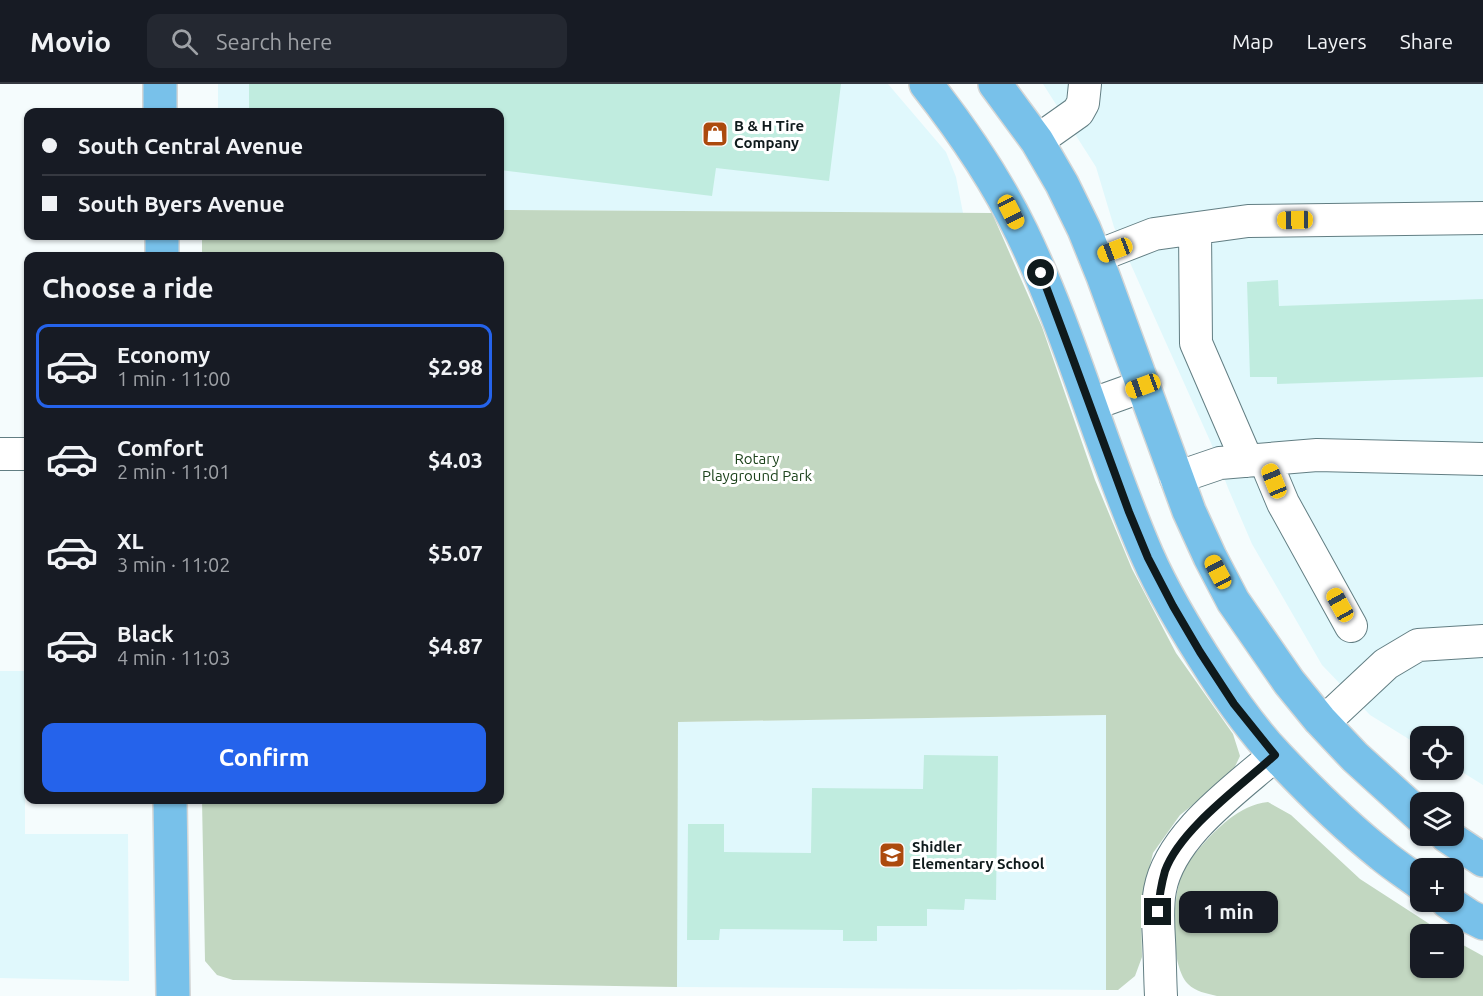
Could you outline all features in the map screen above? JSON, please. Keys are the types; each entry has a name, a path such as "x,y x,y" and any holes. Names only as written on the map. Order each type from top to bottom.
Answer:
{"main road":[{"path":"160,84 160,108"},
{"path":"926,84 977,152 1022,232 1041,273 1148,558 1200,652 1234,704 1275,755 1341,820 1410,876"},
{"path":"996,84 1036,141 1062,184 1084,229 1189,511 1233,601 1289,682 1323,723 1355,758 1410,807"},
{"path":"170,804 172,996"},
{"path":"1462,846 1483,860"},
{"path":"1463,912 1483,923"}],"street":[{"path":"1036,141 1078,112 1083,103 1085,84"},
{"path":"1095,257 1154,234 1248,221 1483,218"},
{"path":"1195,229 1196,343 1256,460 1283,503 1351,626"},
{"path":"1090,405 1143,386"},
{"path":"0,454 24,454"},
{"path":"1176,478 1220,463 1317,455 1483,459"},
{"path":"1323,723 1386,664 1418,645 1483,642"},
{"path":"1161,996 1158,912 1160,890 1166,870 1186,836 1275,755"}],"shaded area":[{"name":"B & H Tire Company","path":"218,84 888,84 946,152 956,177 963,213 504,210 504,108 218,108"},
{"path":"1043,84 1483,84 1483,785 1464,773 1464,726 1410,726 1410,740 1370,715 1322,665 1252,544 1211,443 1114,227 1096,167"},
{"path":"0,671 24,671 25,834 128,834 129,981 0,978"},
{"name":"Shidler Elementary School","path":"1107,715 1106,990 677,987 677,722"}],"green space":[{"name":"Rotary Playground Park","path":"504,210 992,213 1042,327 1095,480 1132,569 1176,653 1233,734 1240,756 1231,775 1180,815 1153,853 1141,904 1142,957 1135,976 1118,990 1106,990 1106,715 678,722 677,987 233,980 217,975 205,961 202,804 504,804 504,252 202,252 202,240 504,240"},
{"path":"1268,802 1291,815 1360,879 1430,924 1410,924 1410,978 1464,978 1464,946 1483,956 1483,996 1217,996 1191,987 1182,974 1175,943 1175,907 1181,875 1186,864 1212,834 1238,813 1257,804"}],"building":[{"path":"249,84 841,84 829,181 716,168 712,196 504,170 504,108 249,108"},
{"path":"1278,280 1279,306 1483,299 1483,377 1277,384 1277,377 1250,377 1247,282"},
{"path":"924,755 998,756 996,900 965,899 964,910 927,909 927,926 877,926 877,941 843,941 843,930 720,929 719,940 687,940 688,824 724,824 724,852 811,853 812,788 923,789"}],"place":[{"name":"B & H Tire Company","path":"715,134"},
{"name":"Shidler Elementary School","path":"892,855"}],"route":[{"path":"1041,273 1148,558 1200,652 1234,704 1275,755 1186,836 1166,870 1160,890 1158,912"}]}
